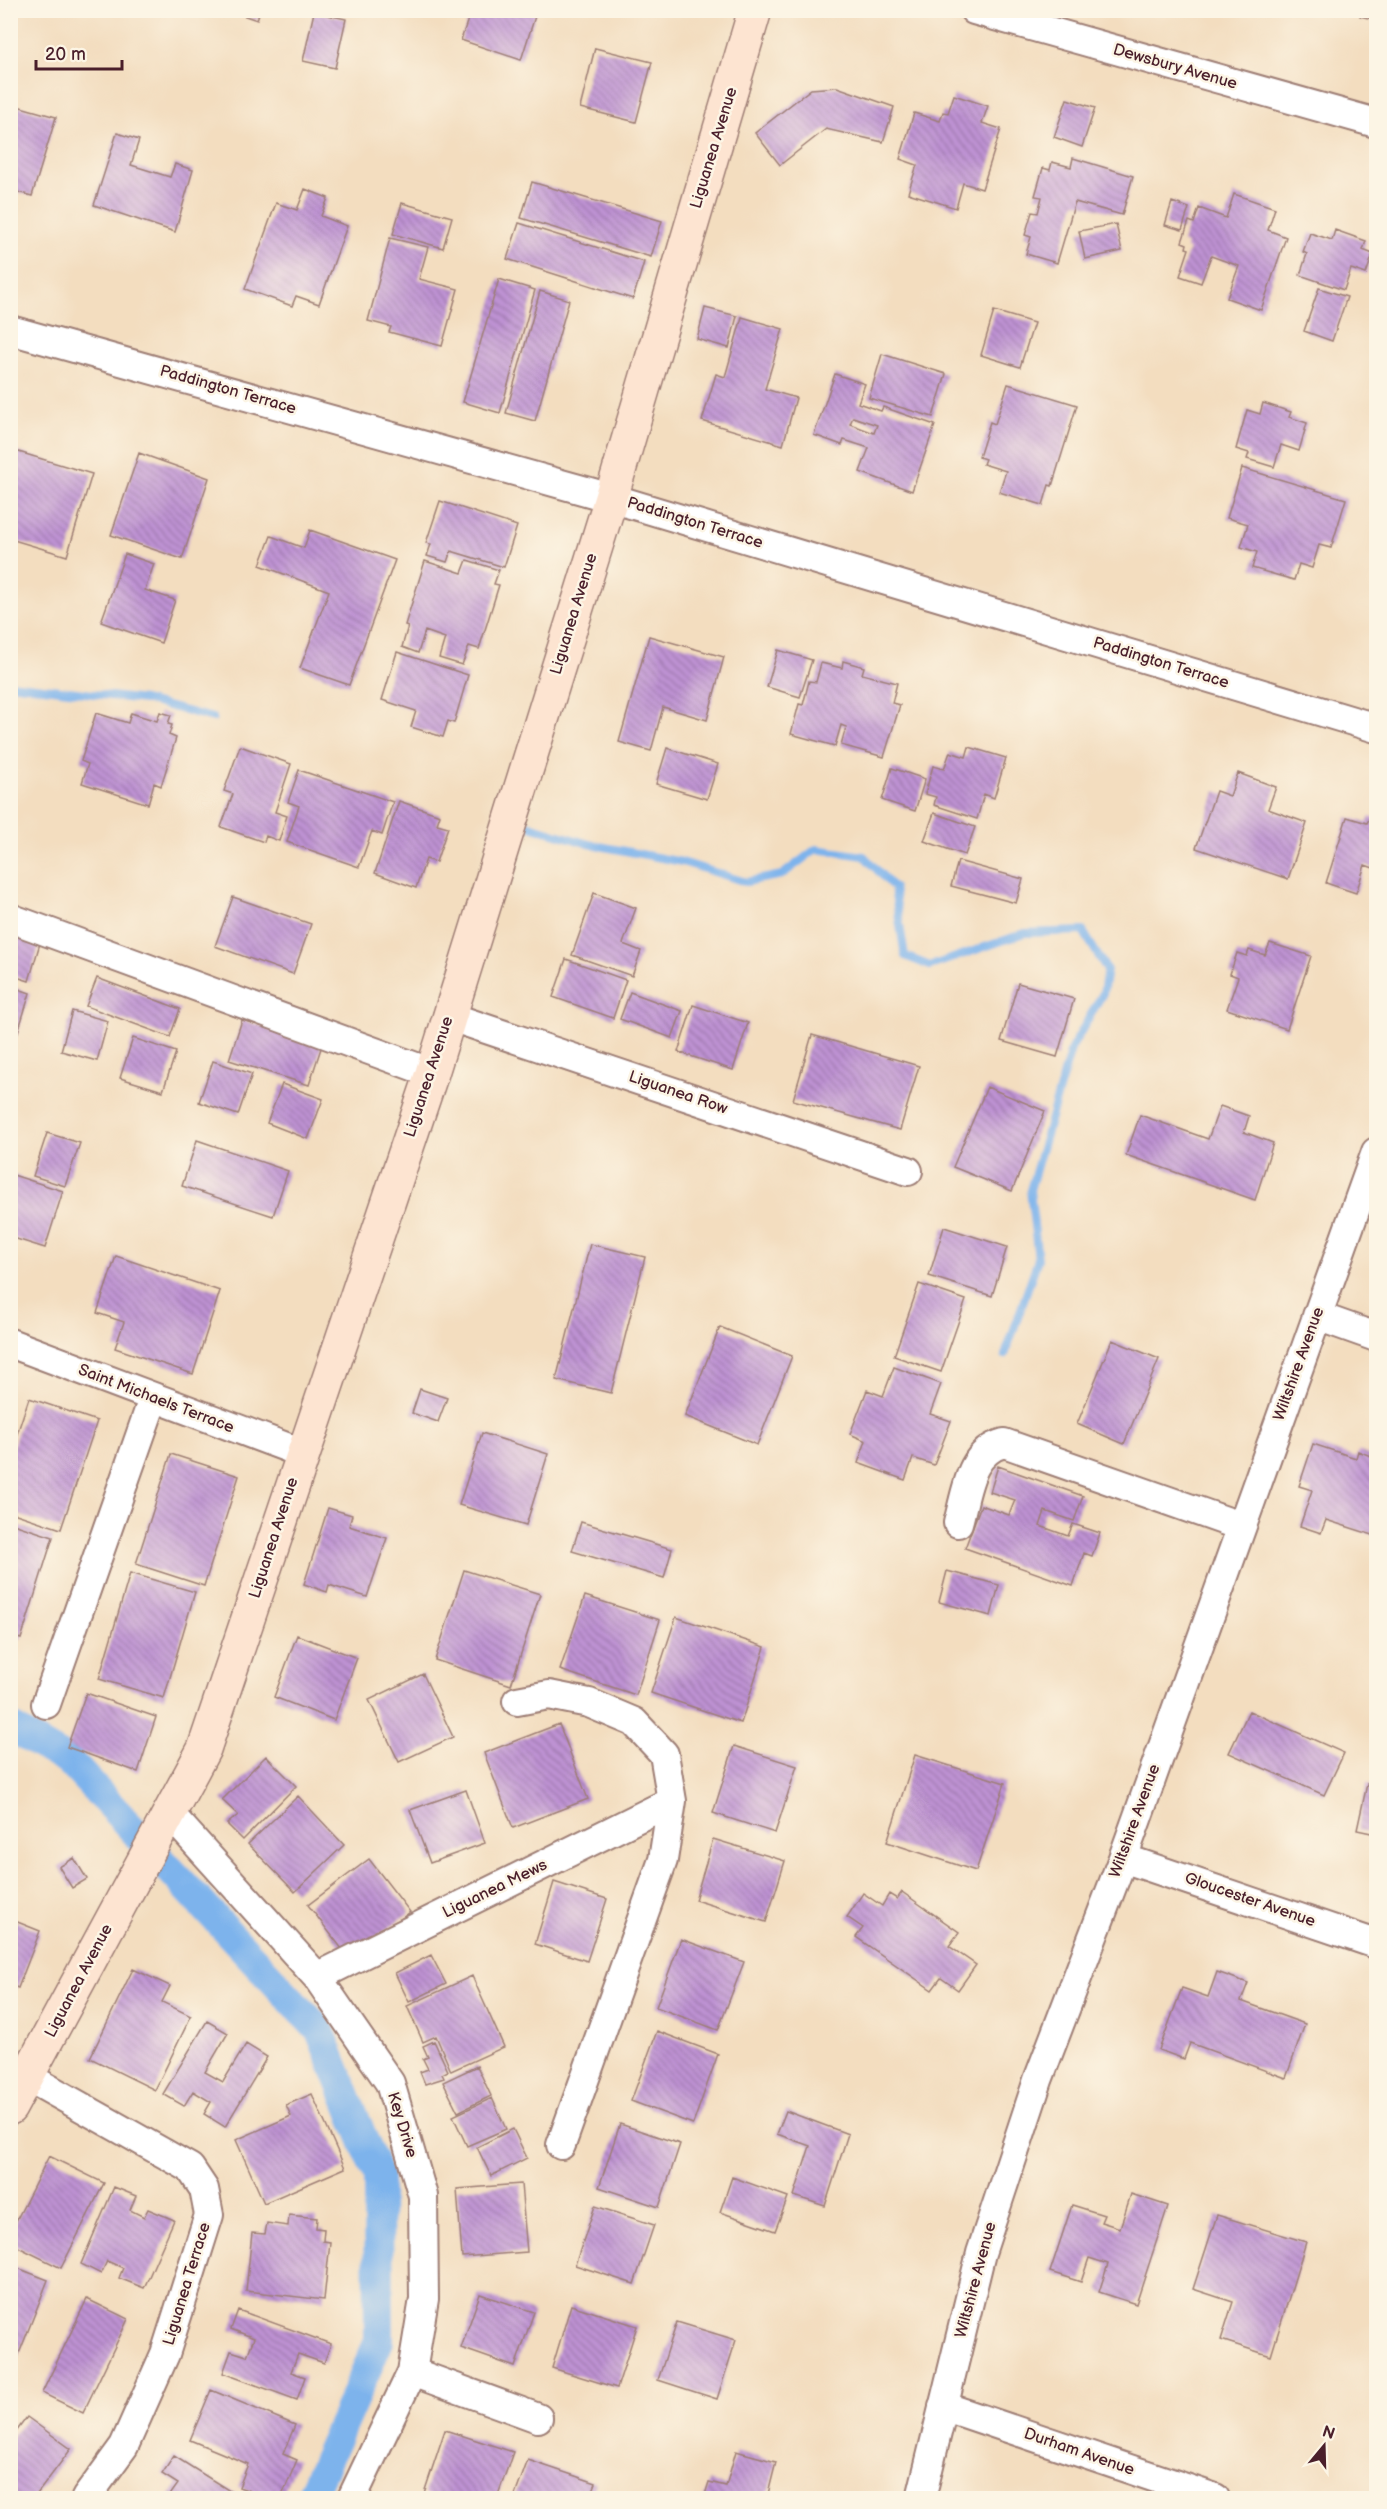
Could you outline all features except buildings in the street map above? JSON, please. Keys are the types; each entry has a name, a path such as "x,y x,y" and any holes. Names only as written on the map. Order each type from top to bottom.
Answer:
{"main road":[{"name":"Liguanea Avenue","path":"10,2108 204,1749 432,1073 611,498 755,10"}],"street":[{"name":"Dewsbury Avenue","path":"974,10 1377,123"},
{"name":"Paddington Terrace","path":"10,330 611,498 1377,728"},
{"path":"10,918 432,1073"},
{"name":"Liguanea Row","path":"448,1016 908,1171"},
{"name":"Wiltshire Avenue","path":"921,2499 981,2253 1023,2123 1123,1858 1240,1526 1377,1152"},
{"path":"1317,1316 1377,1337"},
{"name":"Saint Michaels Terrace","path":"10,1343 153,1399 302,1453"},
{"path":"46,1704 153,1399"},
{"path":"958,1523 977,1460 989,1447 1004,1443 1240,1526"},
{"path":"516,1701 549,1695 589,1703 634,1722 664,1754 672,1801 663,1860 561,2145"},
{"name":"Liguanea Mews","path":"317,1977 672,1801"},
{"name":"Key Drive","path":"167,1820 317,1977 390,2083 423,2196 424,2299 412,2372 361,2485 352,2499"},
{"name":"Gloucester Avenue","path":"1123,1858 1377,1944"},
{"name":"Liguanea Terrace","path":"28,2076 190,2168 204,2189 209,2215 165,2354 124,2446 86,2499"},
{"path":"412,2372 538,2418"},
{"name":"Durham Avenue","path":"943,2406 1215,2499"}],"waterway":[{"path":"10,684 144,700 213,718"},
{"path":"527,825 589,844 682,862 746,882 782,875 816,849 864,856 894,888 905,956 930,966 1025,933 1083,931 1107,970 1103,993 1071,1049 1030,1190 1038,1259 1005,1355"},
{"path":"10,1727 70,1762 320,2031 378,2176 379,2341 310,2498"}]}
